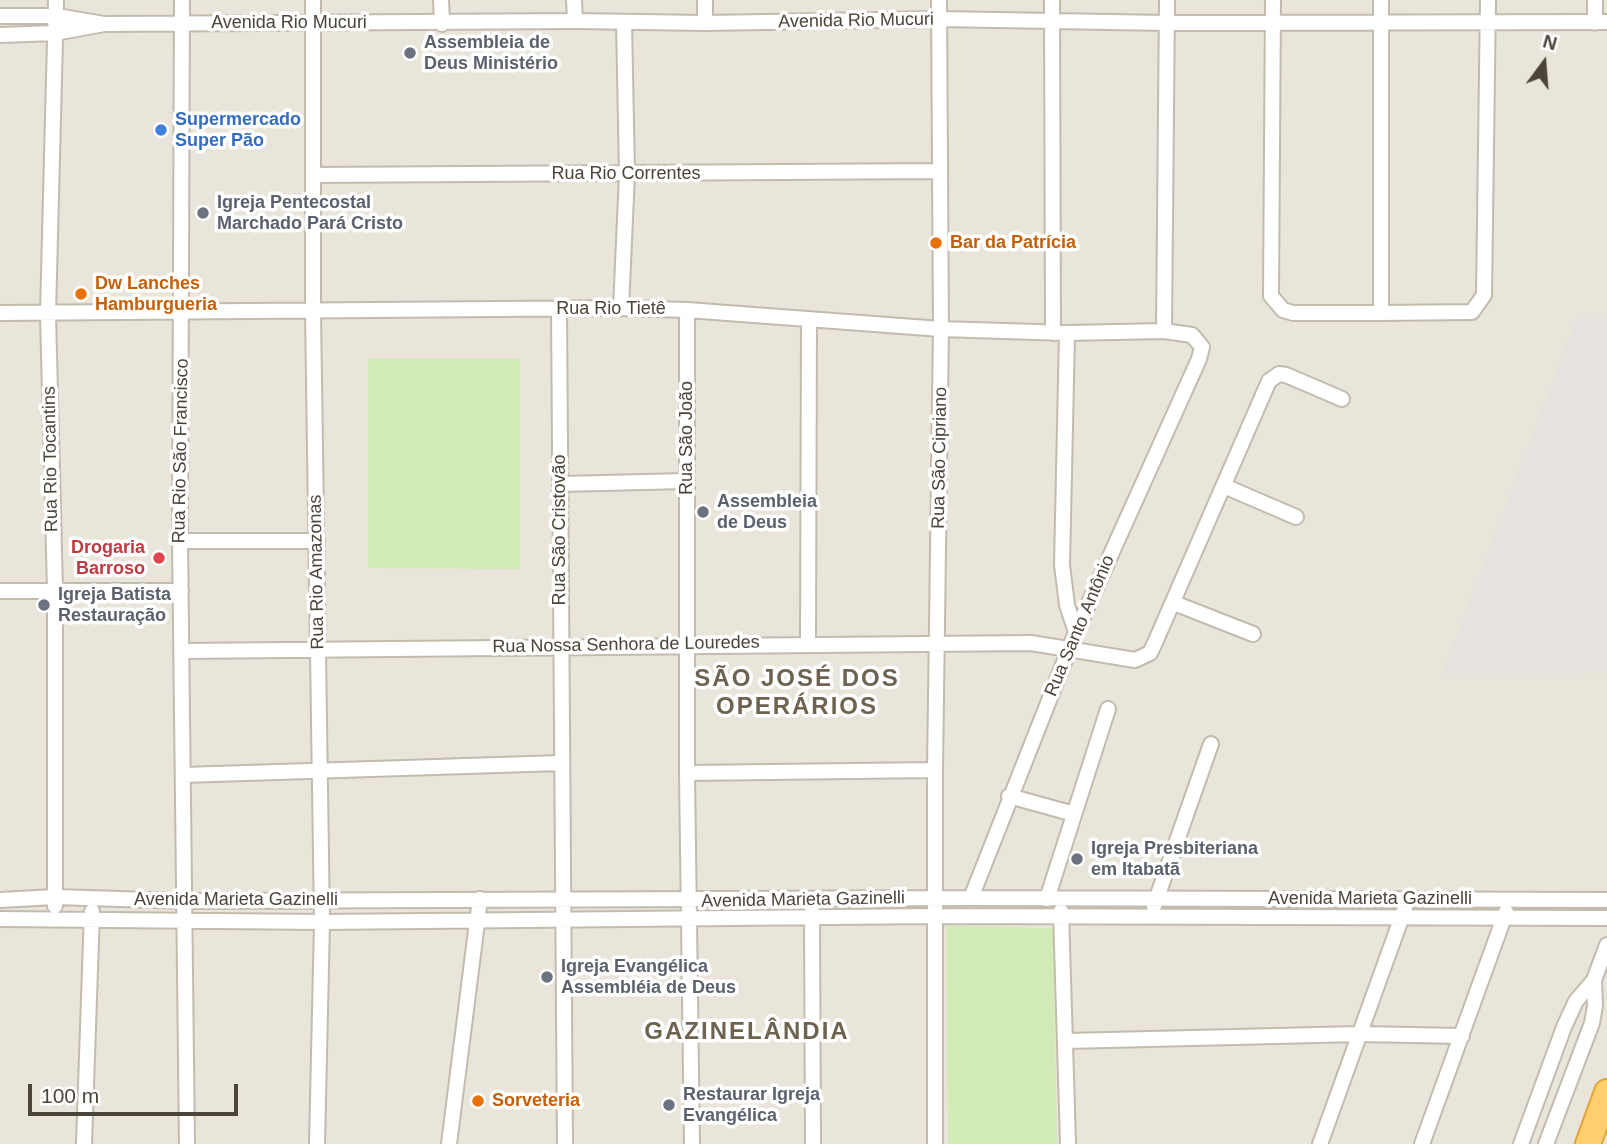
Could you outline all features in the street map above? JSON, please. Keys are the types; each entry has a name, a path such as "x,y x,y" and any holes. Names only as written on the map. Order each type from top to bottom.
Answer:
{"highway":[{"path":"1588,1144 1607,1091"}],"street":[{"name":"Rua Rio Tocantins","path":"55,918 55,590 48,314 56,0"},
{"name":"Rua Rio São Francisco","path":"182,0 183,313 180,541 187,1144"},
{"name":"Rua Rio Amazonas","path":"313,0 313,313 322,922 317,1144"},
{"path":"442,0 442,24"},
{"path":"574,0 575,21"},
{"path":"705,0 705,23"},
{"name":"Rua São Cipriano","path":"935,1144 935,770 941,329 939,0"},
{"path":"1052,0 1060,333 1062,565 1067,605 1076,632"},
{"path":"1164,331 1167,0"},
{"path":"1273,0 1271,296 1283,310 1293,313 1472,312 1479,305 1486,281 1488,0"},
{"path":"1381,0 1381,313"},
{"path":"1595,0 1601,23"},
{"name":"Avenida Rio Mucuri","path":"0,16 57,16 104,24"},
{"name":"Avenida Rio Mucuri","path":"0,35 55,33 104,24 182,22 705,23 939,19 1167,23 1601,23"},
{"path":"621,308 627,174 624,22"},
{"name":"Rua Rio Correntes","path":"313,175 939,171"},
{"name":"Rua Rio Tietê","path":"0,313 313,313 559,308 687,310 941,329 1060,333 1164,331 1192,335 1202,347 1199,359"},
{"name":"Rua São Cristovão","path":"559,308 565,1144"},
{"name":"Rua São João","path":"687,310 687,773 692,1144"},
{"path":"808,643 809,321"},
{"name":"Rua Santo Antônio","path":"971,898 1009,796 1076,632 1199,359"},
{"path":"1253,634 1174,603 1273,377 1286,375 1342,399"},
{"path":"560,484 687,481"},
{"path":"1224,485 1296,517"},
{"path":"180,541 317,541"},
{"path":"0,591 181,592"},
{"name":"Rua Nossa Senhora de Louredes","path":"182,650 1031,643 1135,660 1144,657 1154,645 1174,603"},
{"path":"1068,1144 1061,919 1053,899 1074,814 1108,709"},
{"path":"1150,917 1210,744"},
{"path":"183,775 561,763"},
{"path":"687,773 935,770"},
{"path":"1009,796 1074,814"},
{"name":"Avenida Marieta Gazinelli","path":"0,900 55,897 184,901 935,898 1607,900"},
{"path":"1320,1144 1408,898"},
{"path":"84,1144 93,918 91,899"},
{"path":"449,1144 480,899"},
{"path":"1246,917 1248,899"},
{"path":"1422,1144 1510,899"},
{"path":"812,900 813,1144"},
{"name":"Avenida Marieta Gazinelli","path":"0,919 322,922 935,916 1061,919 1607,918"},
{"path":"1521,1144 1576,1001 1594,980 1607,945"},
{"path":"1546,1144 1592,1023 1595,1006 1594,980"},
{"path":"1066,1041 1360,1034 1462,1036"}],"shaded area":[{"path":"0,0 1607,0 1607,1144 0,1144"},
{"path":"1578,314 1607,314 1607,673 1442,674"}],"green space":[{"path":"368,359 520,359 520,569 368,568"},
{"path":"946,926 1053,928 1057,1144 948,1144"}],"place":[{"name":"Assembleia de Deus Ministério","path":"410,53"},
{"name":"Supermercado Super Pão","path":"161,130"},
{"name":"Igreja Pentecostal Marchado Pará Cristo","path":"203,213"},
{"name":"Bar da Patrícia","path":"936,243"},
{"name":"Dw Lanches Hamburgueria","path":"81,294"},
{"name":"Assembleia de Deus","path":"703,512"},
{"name":"Drogaria Barroso","path":"159,558"},
{"name":"Igreja Batista Restauração","path":"44,605"},
{"name":"Igreja Presbiteriana em Itabatã","path":"1077,859"},
{"name":"Igreja Evangélica Assembléia de Deus","path":"547,977"},
{"name":"Sorveteria","path":"478,1101"},
{"name":"Restaurar Igreja Evangélica","path":"669,1105"}],"district":[{"name":"SÃO JOSÉ DOS OPERÁRIOS","path":"797,693"},
{"name":"GAZINELÂNDIA","path":"747,1032"}]}
